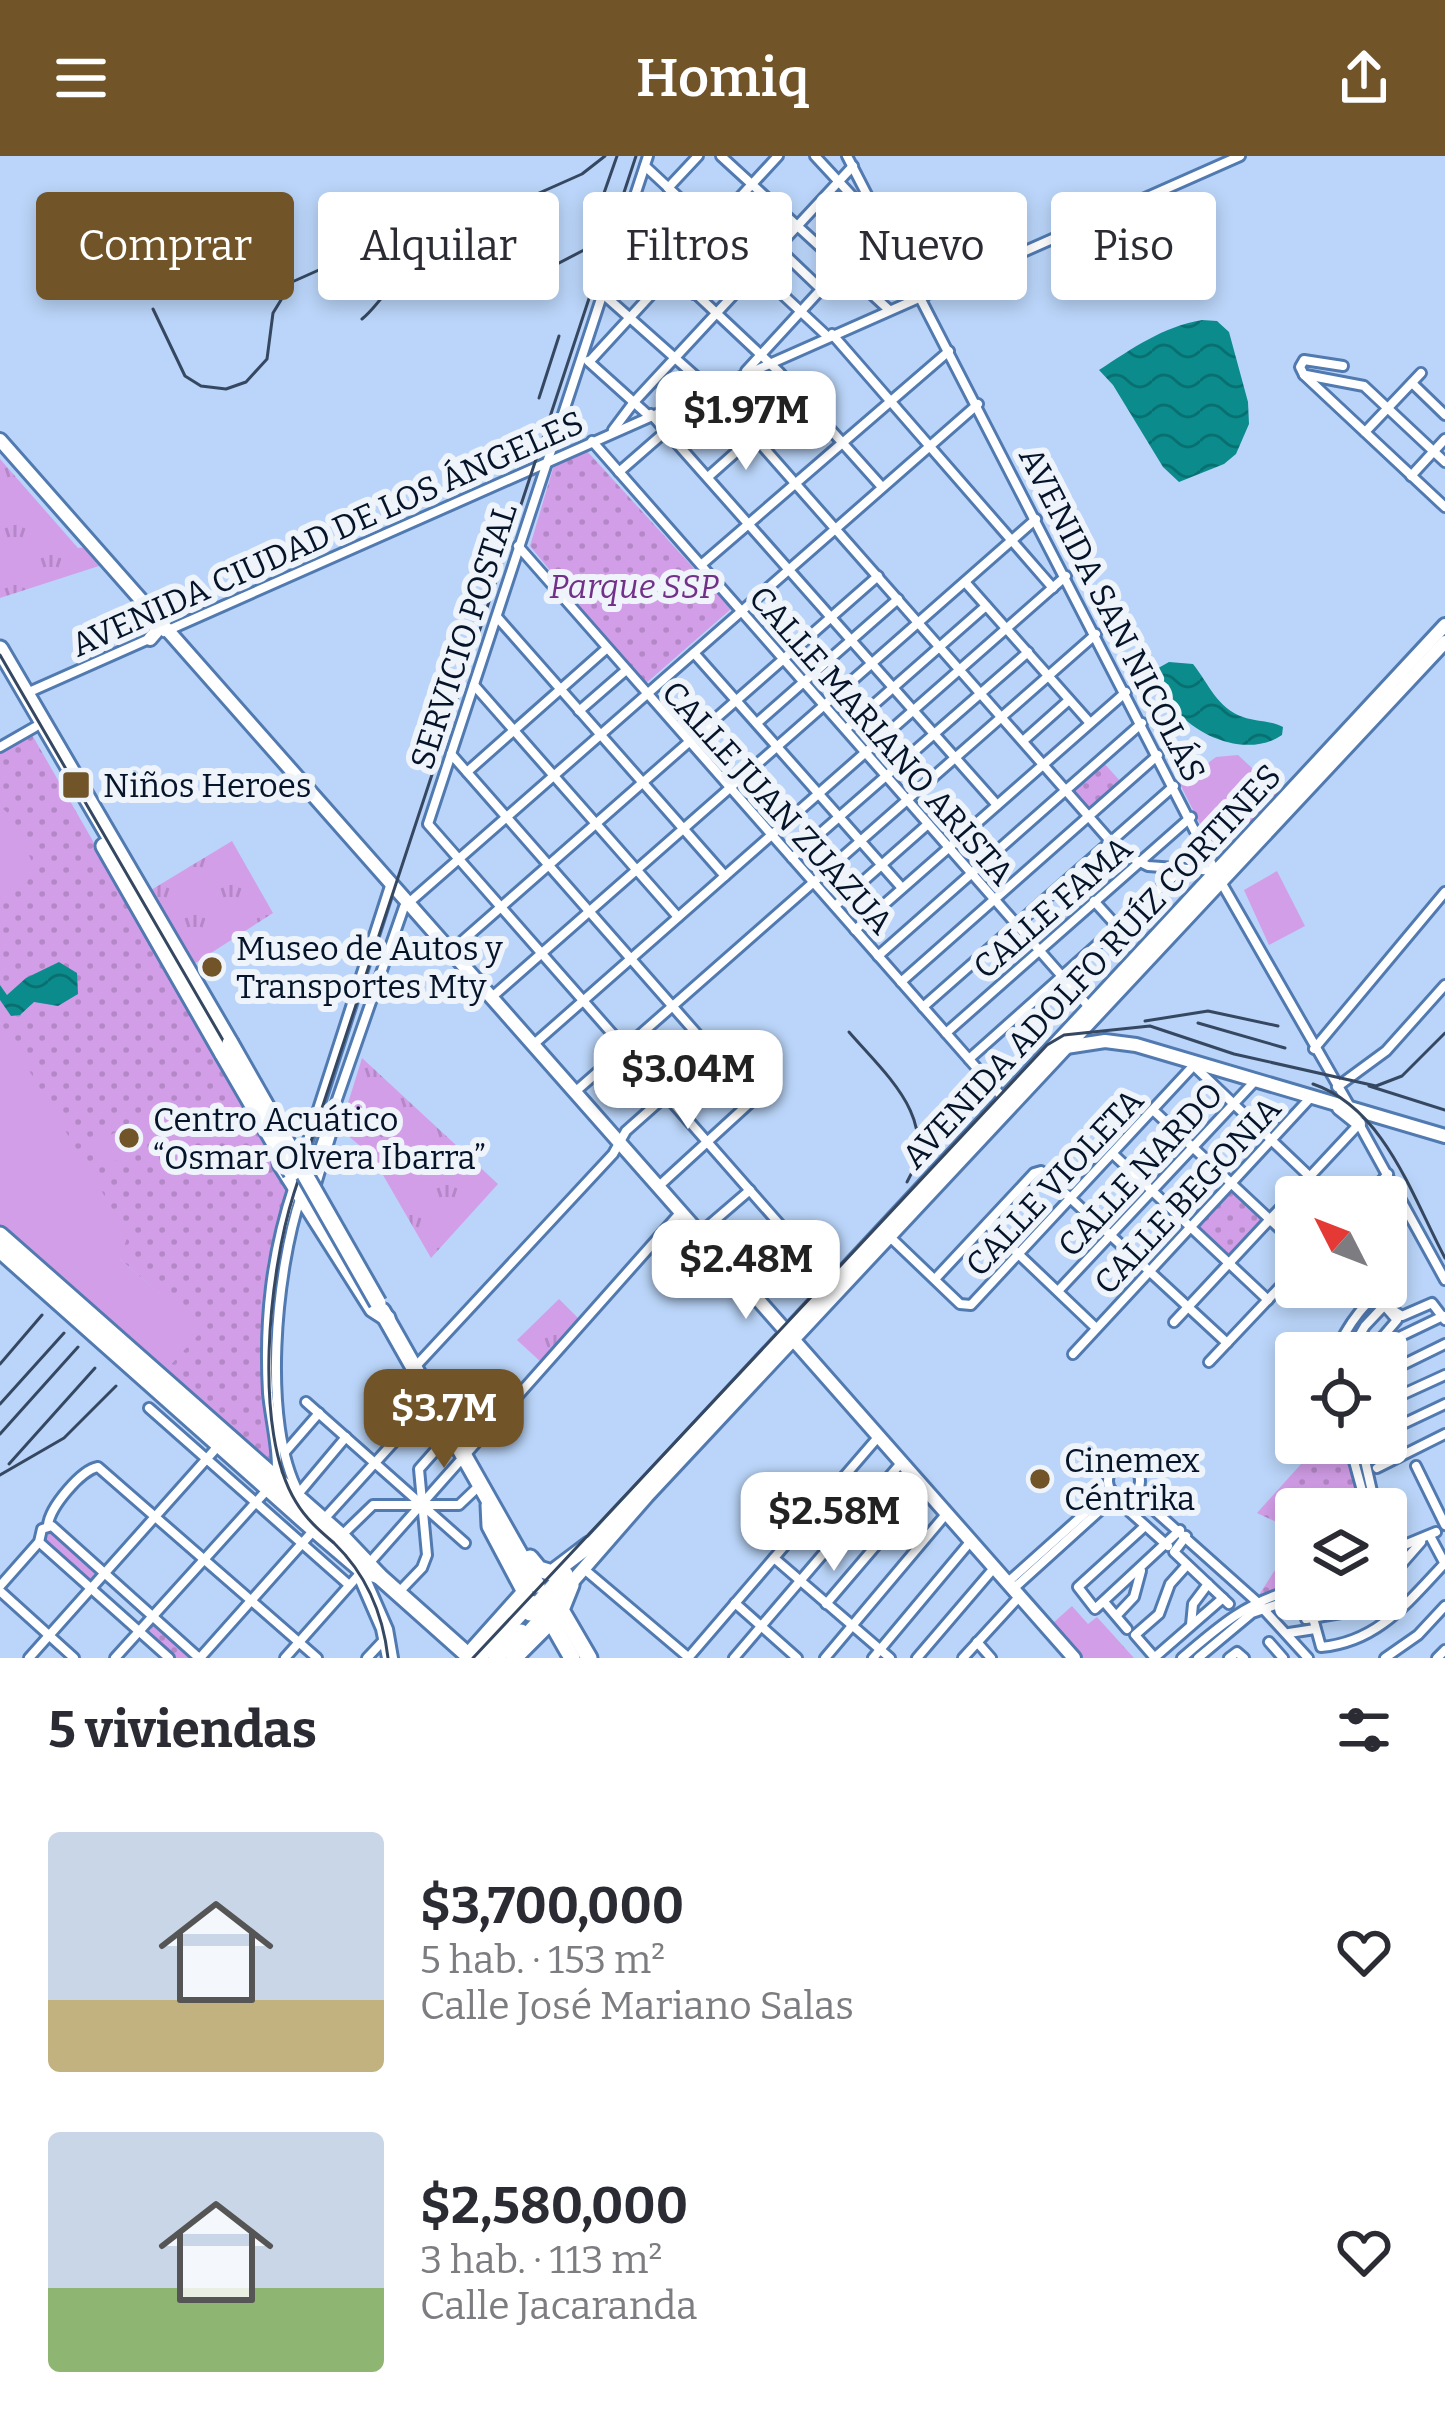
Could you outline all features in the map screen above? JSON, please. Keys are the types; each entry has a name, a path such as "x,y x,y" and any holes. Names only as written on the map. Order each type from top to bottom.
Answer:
{"highway":[{"path":"0,649 108,854 193,1001 226,1048 288,1166 346,1250 415,1367 534,1587"},
{"path":"22,696 214,1014 226,1048"},
{"path":"108,834 108,854"},
{"path":"193,1001 194,1011 298,1190"},
{"path":"214,1014 226,1026 316,1189 374,1309 382,1311"},
{"path":"298,1190 316,1189"},
{"path":"298,1190 316,1189"},
{"path":"0,1235 271,1484"},
{"path":"0,1250 219,1445 341,1536 367,1571"},
{"path":"94,1333 107,1335 155,1373"},
{"path":"316,1520 367,1571 398,1593 399,1601 473,1656 525,1592 490,1526 489,1502"},
{"path":"489,1502 503,1510 542,1571 561,1568 589,1545"},
{"path":"514,1658 568,1580"},
{"path":"568,1580 561,1610 589,1658"},
{"path":"546,1616 576,1658"},
{"path":"500,1658 521,1632"}],"main road":[{"path":"0,436 1074,1658"},
{"name":"AVENIDA ADOLFO RUÍZ CORTINES","path":"568,1580 589,1545 889,1237 1445,625"},
{"path":"150,638 169,629"},
{"name":"AVENIDA ADOLFO RUÍZ CORTINES","path":"1219,876 1445,642"},
{"name":"AVENIDA ADOLFO RUÍZ CORTINES","path":"1063,1042 1089,1006 1109,994"},
{"path":"1063,1042 1131,1038 1445,1133"},
{"path":"1063,1042 1120,1042 1348,1104"},
{"name":"AVENIDA ADOLFO RUÍZ CORTINES","path":"473,1656 584,1570 832,1284 1004,1099 1034,1074"},
{"path":"1328,1100 1359,1124"},
{"path":"500,1658 546,1616"}],"street":[{"path":"668,188 698,156"},
{"path":"721,156 816,244"},
{"path":"745,192 778,156"},
{"path":"815,156 849,192"},
{"name":"AVENIDA SAN NICOLÁS","path":"848,156 865,192"},
{"name":"AVENIDA CIUDAD DE LOS ÁNGELES","path":"1027,249 1240,156"},
{"path":"646,161 672,192"},
{"name":"SERVICIO POSTAL","path":"636,192 646,161"},
{"path":"792,230 853,166"},
{"path":"792,262 816,285"},
{"path":"764,358 816,296"},
{"name":"SERVICIO POSTAL","path":"458,859 430,827 428,817 547,461 586,360 601,300"},
{"path":"609,300 710,388 1111,842 1138,863 1219,876"},
{"path":"646,300 586,360 666,431 997,805"},
{"path":"701,300 764,358 882,487"},
{"path":"613,431 727,300"},
{"path":"790,300 890,399 1053,587"},
{"path":"878,300 888,309"},
{"name":"AVENIDA CIUDAD DE LOS ÁNGELES","path":"169,629 710,388 764,358 793,351 909,300"},
{"name":"AVENIDA SAN NICOLÁS","path":"923,300 1219,876 1445,1280"},
{"path":"778,336 793,351"},
{"path":"701,566 950,351"},
{"path":"1342,367 1304,360 1300,367 1445,507"},
{"path":"1365,432 1421,373"},
{"path":"1304,375 1364,386 1445,462"},
{"path":"1412,383 1445,415"},
{"path":"316,1189 362,1024 399,915 409,902 978,404"},
{"path":"619,472 666,431"},
{"path":"708,477 754,436"},
{"path":"1411,476 1445,439"},
{"name":"CALLE MARIANO ARISTA","path":"592,441 1089,1006"},
{"path":"492,997 1036,519"},
{"name":"CALLE JUAN ZUAZUA","path":"518,546 1004,1099"},
{"path":"452,950 878,576"},
{"path":"534,1044 1066,576"},
{"path":"965,582 1090,723"},
{"path":"757,723 898,599"},
{"path":"846,729 986,606"},
{"path":"496,616 725,876"},
{"path":"576,1091 1096,634"},
{"name":"AVENIDA CIUDAD DE LOS ÁNGELES","path":"0,745 22,696 150,638"},
{"path":"467,772 605,649"},
{"path":"792,858 1028,652"},
{"path":"694,653 902,888"},
{"path":"579,711 625,671"},
{"path":"473,684 678,918"},
{"path":"22,696 43,686"},
{"path":"855,930 1126,692"},
{"path":"1023,741 1070,700"},
{"path":"878,956 1142,723"},
{"path":"451,754 753,1097 754,1102 659,1186"},
{"path":"901,982 1158,754"},
{"path":"923,1007 1174,785"},
{"name":"CALLE FAMA","path":"946,1033 1191,817"},
{"path":"835,906 928,823"},
{"path":"458,859 832,1284"},
{"path":"968,1059 1062,975 1121,930 1182,869"},
{"path":"316,1189 346,1021 392,882"},
{"path":"1315,1048 1445,892"},
{"path":"1094,901 1121,930"},
{"path":"1435,904 1445,916"},
{"path":"1337,1087 1386,1051 1445,985"},
{"path":"346,1021 362,1024"},
{"path":"415,1367 630,1127 714,1053"},
{"path":"1195,1064 1309,1176"},
{"name":"CALLE VIOLETA","path":"889,1237 962,1305 971,1306 1195,1064"},
{"name":"CALLE NARDO","path":"1058,1292 1257,1079"},
{"name":"CALLE BEGONIA","path":"1072,1354 1313,1095"},
{"path":"1154,1110 1275,1225"},
{"path":"1311,1176 1359,1124"},
{"path":"1113,1154 1268,1300"},
{"path":"935,1279 1038,1171 1227,1343"},
{"path":"298,1190 279,1291 278,1374 285,1452 299,1492 316,1520"},
{"path":"115,1658 278,1472 268,1387 268,1294 276,1245 298,1190"},
{"path":"700,1233 750,1190"},
{"path":"285,1658 367,1571 681,1211"},
{"path":"1174,1322 1275,1215"},
{"path":"986,1224 1096,1328"},
{"path":"742,1280 791,1237"},
{"path":"1209,1362 1275,1292"},
{"path":"1388,1332 1400,1318 1432,1303 1444,1318 1407,1335"},
{"path":"1345,1332 1366,1308"},
{"path":"1361,1332 1382,1308"},
{"path":"1387,1308 1400,1318"},
{"path":"1407,1362 1445,1345"},
{"path":"1407,1392 1445,1375"},
{"path":"49,1523 200,1658 302,1544 316,1520 432,1400"},
{"path":"306,1402 465,1543"},
{"path":"1407,1422 1445,1404"},
{"path":"149,1408 350,1585"},
{"path":"285,1452 319,1413"},
{"path":"398,1593 426,1562 419,1469 451,1433"},
{"path":"1407,1452 1445,1434"},
{"path":"584,1570 688,1658 879,1436"},
{"path":"299,1492 346,1437"},
{"path":"29,1658 219,1445"},
{"path":"734,1658 902,1462"},
{"path":"1377,1468 1384,1464"},
{"path":"1114,1492 1110,1473 1127,1465 1140,1477 1135,1493"},
{"path":"74,1658 0,1589 93,1466 317,1658"},
{"path":"1416,1466 1445,1526"},
{"path":"341,1536 373,1505 458,1505 480,1485"},
{"path":"826,1604 925,1488"},
{"path":"963,1658 1014,1589 1114,1492 1135,1493 1183,1533 1260,1604 1308,1658"},
{"path":"1129,1511 1166,1545"},
{"path":"825,1658 947,1514"},
{"path":"1144,1526 1078,1587 1095,1610 1183,1533"},
{"path":"1183,1533 1174,1551 1226,1601 1190,1625 1155,1658 1135,1636 1159,1614 1170,1584 1187,1564"},
{"path":"1313,1626 1321,1647 1341,1645 1386,1624 1445,1563 1430,1536 1407,1546"},
{"path":"876,1654 971,1540"},
{"path":"39,1542 169,1658"},
{"path":"774,1558 852,1626 876,1654 890,1658"},
{"path":"917,1658 994,1568"},
{"path":"1117,1615 1134,1597 1141,1570"},
{"path":"367,1571 390,1658"},
{"path":"367,1571 384,1618 390,1658"},
{"path":"1190,1625 1193,1604 1208,1584"},
{"path":"1182,1658 1234,1613 1275,1599"},
{"path":"1105,1603 1127,1629"},
{"path":"735,1604 797,1658"},
{"path":"1198,1658 1260,1604"},
{"path":"1385,1658 1406,1645 1445,1606"},
{"path":"1292,1636 1326,1620"},
{"path":"367,1658 384,1640"},
{"path":"977,1642 991,1658"},
{"path":"1269,1642 1280,1657"},
{"path":"1341,1645 1344,1658"},
{"path":"778,1658 786,1649"},
{"path":"1436,1658 1445,1650"},
{"path":"1229,1658 1236,1652 1242,1656"}],"green space":[{"name":"Parque SSP","path":"586,450 731,609 644,685 530,546 554,465"},
{"path":"0,459 78,548 88,547 102,565 0,598"},
{"path":"31,733 289,1183 263,1296 273,1473 162,1374 201,1331 120,1259 0,1022 0,751"},
{"path":"1238,755 1279,793 1216,856 1180,784 1216,757"},
{"path":"1102,761 1121,782 1087,810 1071,788"},
{"path":"0,806 10,815 34,866 25,887 0,899"},
{"path":"232,841 273,913 194,964 151,890"},
{"path":"1277,871 1305,926 1269,945 1244,890"},
{"path":"0,1022 128,1235 120,1259 202,1331 162,1374 0,1231"},
{"path":"362,1058 498,1184 431,1258 372,1156 340,1129"},
{"name":"Centro Acuático “Osmar Olvera Ibarra”","path":"155,1110 167,1131 104,1167 91,1146"},
{"path":"1230,1188 1267,1220 1231,1259 1195,1227"},
{"path":"559,1299 579,1319 542,1363 517,1340"},
{"path":"1301,1464 1351,1464 1359,1488 1280,1488"},
{"path":"1275,1493 1275,1521 1257,1513"},
{"path":"51,1531 100,1574 91,1583 43,1541"},
{"path":"1275,1570 1275,1590 1259,1595"},
{"path":"1072,1606 1088,1624 1097,1617 1134,1658 1083,1658 1053,1623"},
{"path":"154,1620 195,1658 173,1658 144,1631"}],"water":[{"path":"1202,320 1217,321 1229,332 1248,402 1249,424 1236,454 1224,464 1179,482 1163,467 1099,370 1161,333"},
{"path":"1169,662 1193,664 1226,708 1283,727 1282,735 1241,745 1199,730 1174,708 1153,671"},
{"path":"59,962 77,973 78,994 58,1006 34,1002 20,1015 11,1016 0,1000 0,985 7,995 26,978"}],"railway":[{"path":"542,192 582,174 605,156"},
{"path":"559,263 584,250 617,156"},
{"path":"388,1658 382,1626 364,1581 304,1514 282,1472 269,1394 278,1264 294,1193 636,156"},
{"path":"153,309 185,376 201,386 226,389 246,382 267,359 273,313 292,282 318,270"},
{"path":"362,319 381,300"},
{"path":"539,398 559,336"},
{"path":"0,655 279,1137"},
{"path":"1145,1021 1208,1011 1278,1026"},
{"path":"1198,1023 1285,1048"},
{"path":"473,1658 1047,1045 1064,1035 1150,1026 1234,1054 1376,1086 1402,1076 1445,1033"},
{"path":"849,1032 893,1082 914,1119 916,1160 907,1182"},
{"path":"1313,1084 1338,1096 1377,1133 1445,1258"},
{"path":"1369,1086 1445,1110"},
{"path":"0,1364 42,1315"},
{"path":"0,1404 64,1333"},
{"path":"0,1434 78,1347"},
{"path":"9,1464 95,1368"},
{"path":"0,1475 64,1438 116,1386"}],"place":[{"name":"Niños Heroes","path":"76,785"},
{"name":"Museo de Autos y Transportes Mty","path":"212,967"},
{"name":"Centro Acuático “Osmar Olvera Ibarra”","path":"129,1138"},
{"name":"Cinemex Céntrika","path":"1040,1479"}]}
